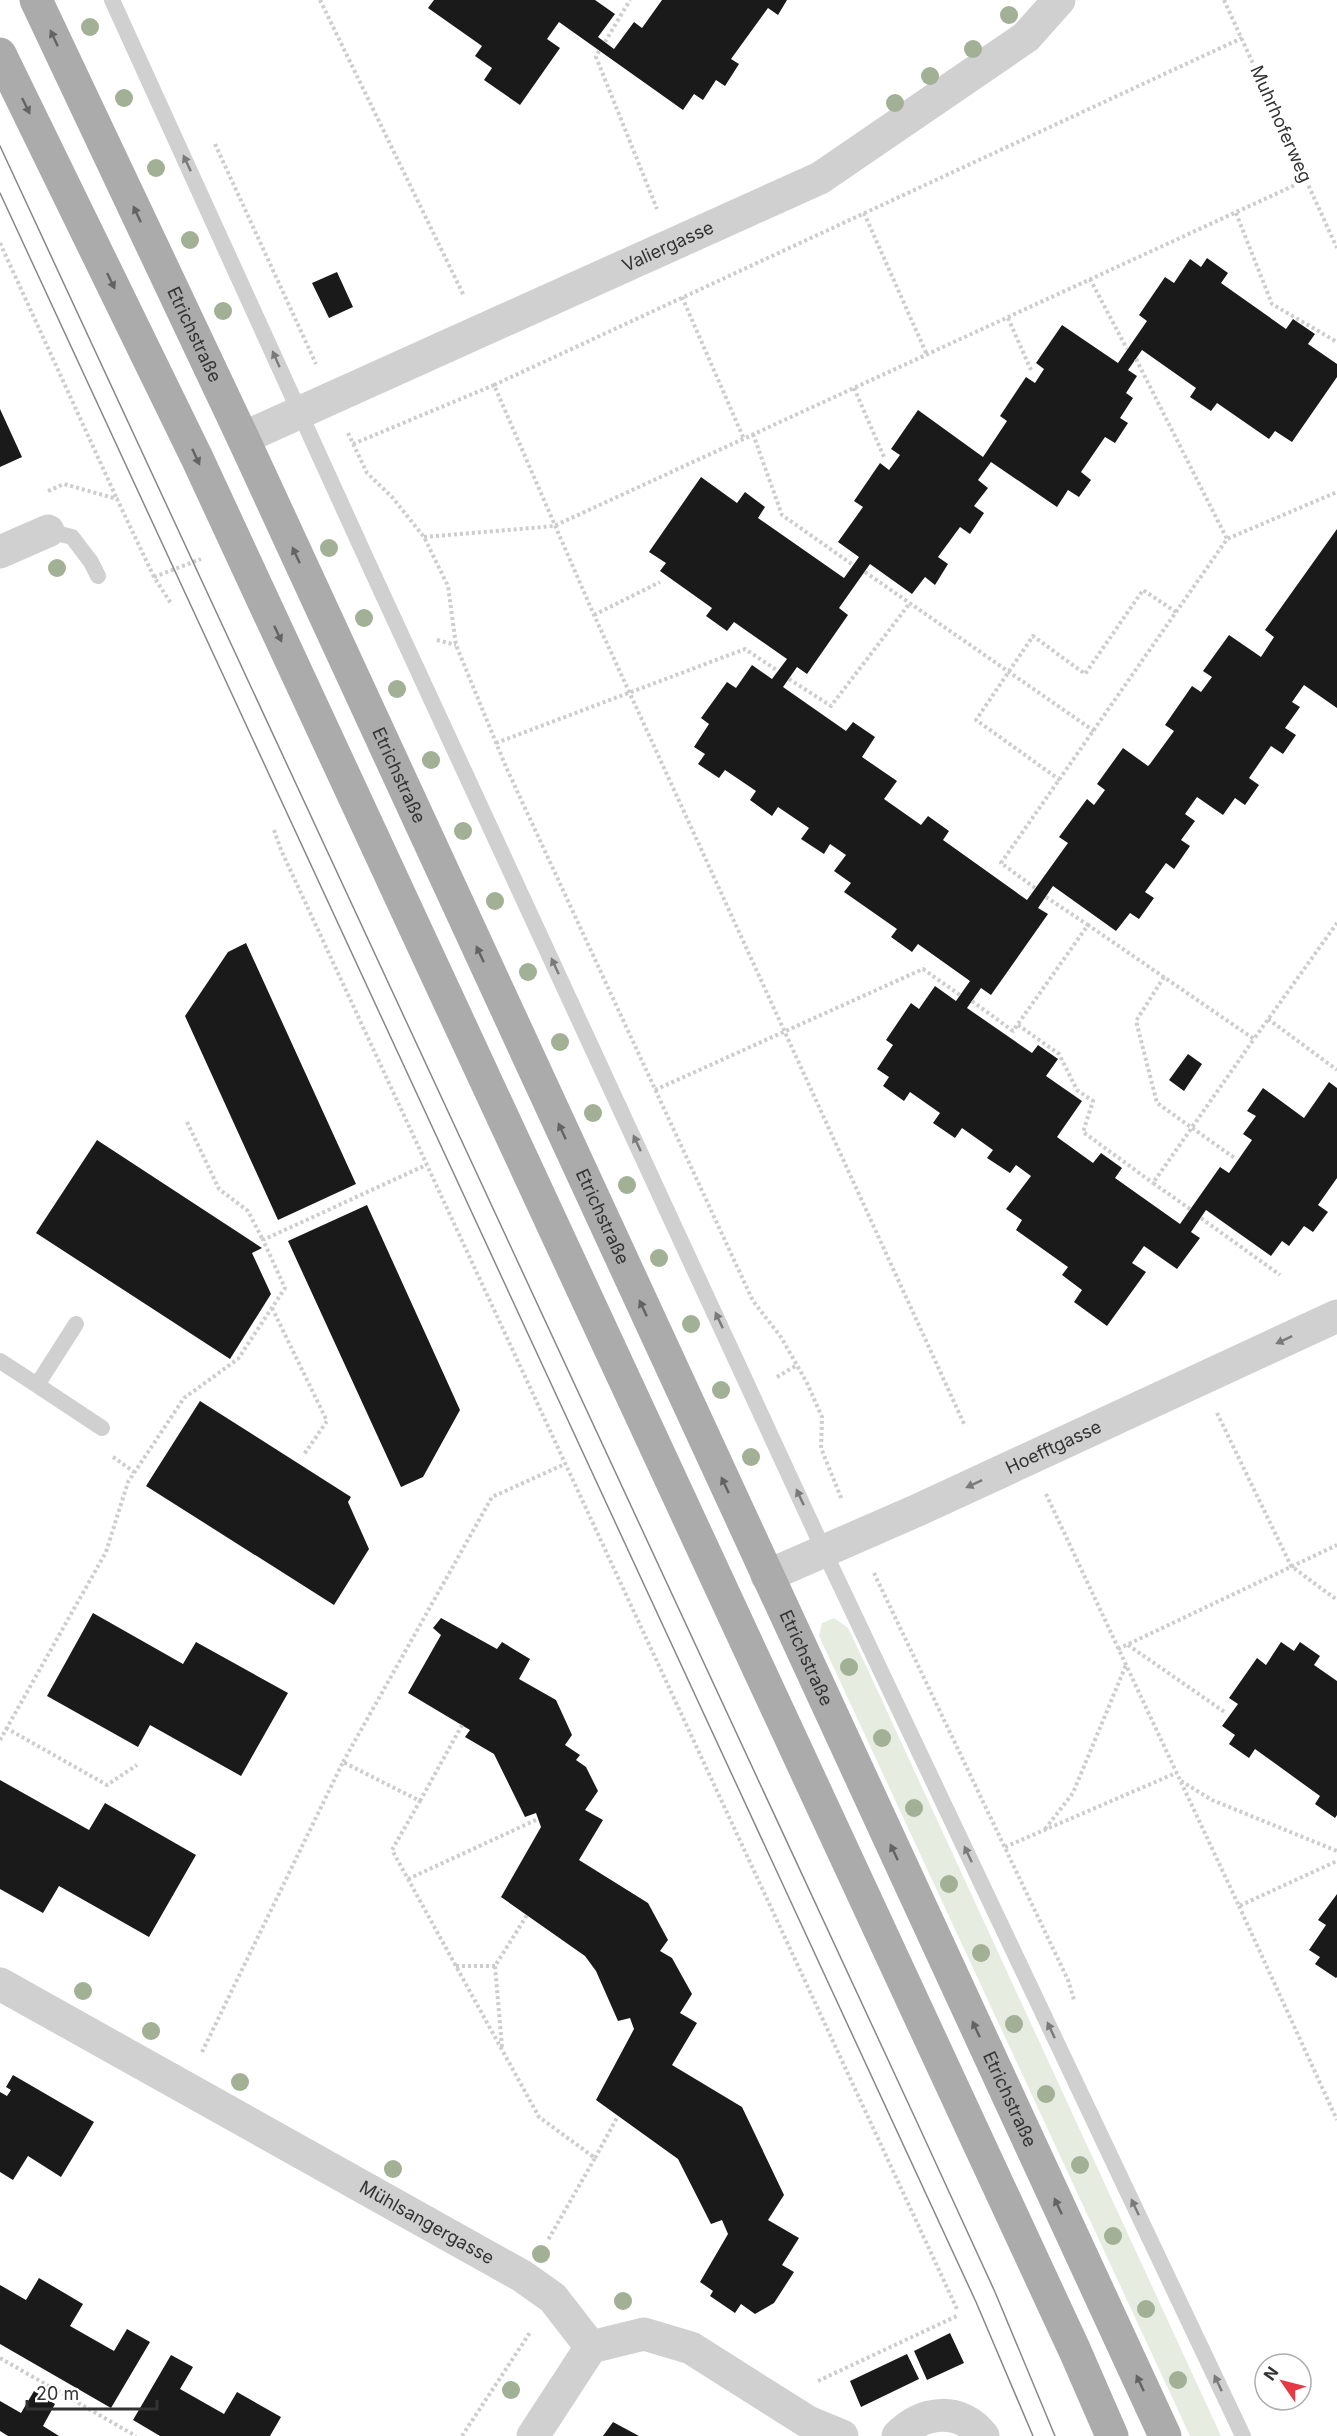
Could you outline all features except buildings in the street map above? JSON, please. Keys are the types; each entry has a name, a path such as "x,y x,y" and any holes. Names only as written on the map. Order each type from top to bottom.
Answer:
{"main road":[{"name":"Etrichstraße","path":"36,0 243,438 1165,2436"},
{"path":"0,54 205,476 1075,2351 1112,2436"}],"street":[{"name":"Valiergasse","path":"243,438 820,178 1026,37 1059,0"},
{"path":"0,552 48,531"},
{"name":"Hoefftgasse","path":"767,1576 928,1506 1337,1316"},
{"name":"Mühlsangergasse","path":"0,1984 522,2276 553,2298 591,2347"},
{"path":"533,2436 591,2347 644,2334 691,2348 808,2422 842,2436"},
{"path":"898,2436 909,2425 925,2417 944,2414 961,2418 983,2436"}],"lane":[{"path":"112,0 825,1551 1243,2436"},
{"path":"48,531 72,537 91,562 98,576"},
{"path":"37,1385 76,1324"},
{"path":"0,1361 102,1428"}],"path":[{"path":"320,0 482,332"},
{"path":"605,42 630,0"},
{"name":"Muhrhoferweg","path":"1224,0 1337,248"},
{"path":"353,444 494,385 1242,38"},
{"path":"599,51 596,57 671,245"},
{"path":"212,138 367,473 392,497 424,537 447,586 456,645 496,743 753,1301 781,1336 822,1417 821,1448 856,1536 1068,1980 1076,2008"},
{"path":"424,537 554,526 1306,180"},
{"path":"864,213 927,355"},
{"path":"1236,213 1272,304 1337,342"},
{"path":"0,243 117,499"},
{"path":"1090,279 1127,350"},
{"path":"682,297 744,439"},
{"path":"1008,318 1031,370"},
{"path":"1136,359 1227,539"},
{"path":"494,385 594,615 965,1426"},
{"path":"854,388 884,457"},
{"path":"753,434 782,515 854,565"},
{"path":"1035,888 1001,863 1227,539 1337,492"},
{"path":"865,572 1094,731"},
{"path":"154,578 172,605"},
{"path":"594,615 660,582"},
{"path":"1060,780 976,720 1008,672 1033,636 1085,674 1143,590 1176,612"},
{"path":"789,679 831,706 910,603"},
{"path":"496,743 629,691 745,650 778,671"},
{"path":"274,830 426,1165 957,2309"},
{"path":"1046,897 1254,1039"},
{"path":"1153,1183 1337,923"},
{"path":"972,1001 1013,1031 1088,925"},
{"path":"655,1090 923,969 960,995"},
{"path":"1164,977 1136,1021 1157,1103 1236,1159"},
{"path":"1268,1019 1337,1070"},
{"path":"1018,1024 1059,1054 1077,1090 1093,1101 1083,1132 1190,1209"},
{"path":"0,1740 106,1552 128,1482 184,1398 238,1359 285,1288 248,1211 219,1189 187,1122"},
{"path":"262,1240 426,1165"},
{"path":"1201,1218 1280,1275"},
{"path":"272,1308 327,1421 303,1456"},
{"path":"770,1381 797,1365"},
{"path":"1216,1410 1291,1566 1337,1600"},
{"path":"185,2087 343,1762 492,1497 565,1464"},
{"path":"1044,1490 1337,2120"},
{"path":"1118,1649 1337,1545"},
{"path":"1127,1644 1226,1713"},
{"path":"1045,1830 1073,1793 1126,1665"},
{"path":"462,1725 392,1850 538,2117 595,2158"},
{"path":"6,1728 107,1785 137,1765"},
{"path":"343,1762 420,1801"},
{"path":"1005,1847 1176,1773"},
{"path":"1180,1781 1212,1800 1337,1851"},
{"path":"408,1879 538,1819"},
{"path":"1239,1906 1337,1861"},
{"path":"502,2050 495,1966 527,1915"},
{"path":"456,1966 495,1966"},
{"path":"548,2240 618,2116"},
{"path":"809,2385 959,2315"},
{"path":"462,2436 537,2322"},
{"path":"0,2358 136,2436"}],"shaded area":[{"path":"834,1618 848,1628 862,1657 1221,2436 1190,2436 819,1636 822,1623"}],"tram line":[{"path":"0,146 916,2120 995,2292 1055,2436"},
{"path":"0,193 976,2302 1033,2436"}]}
